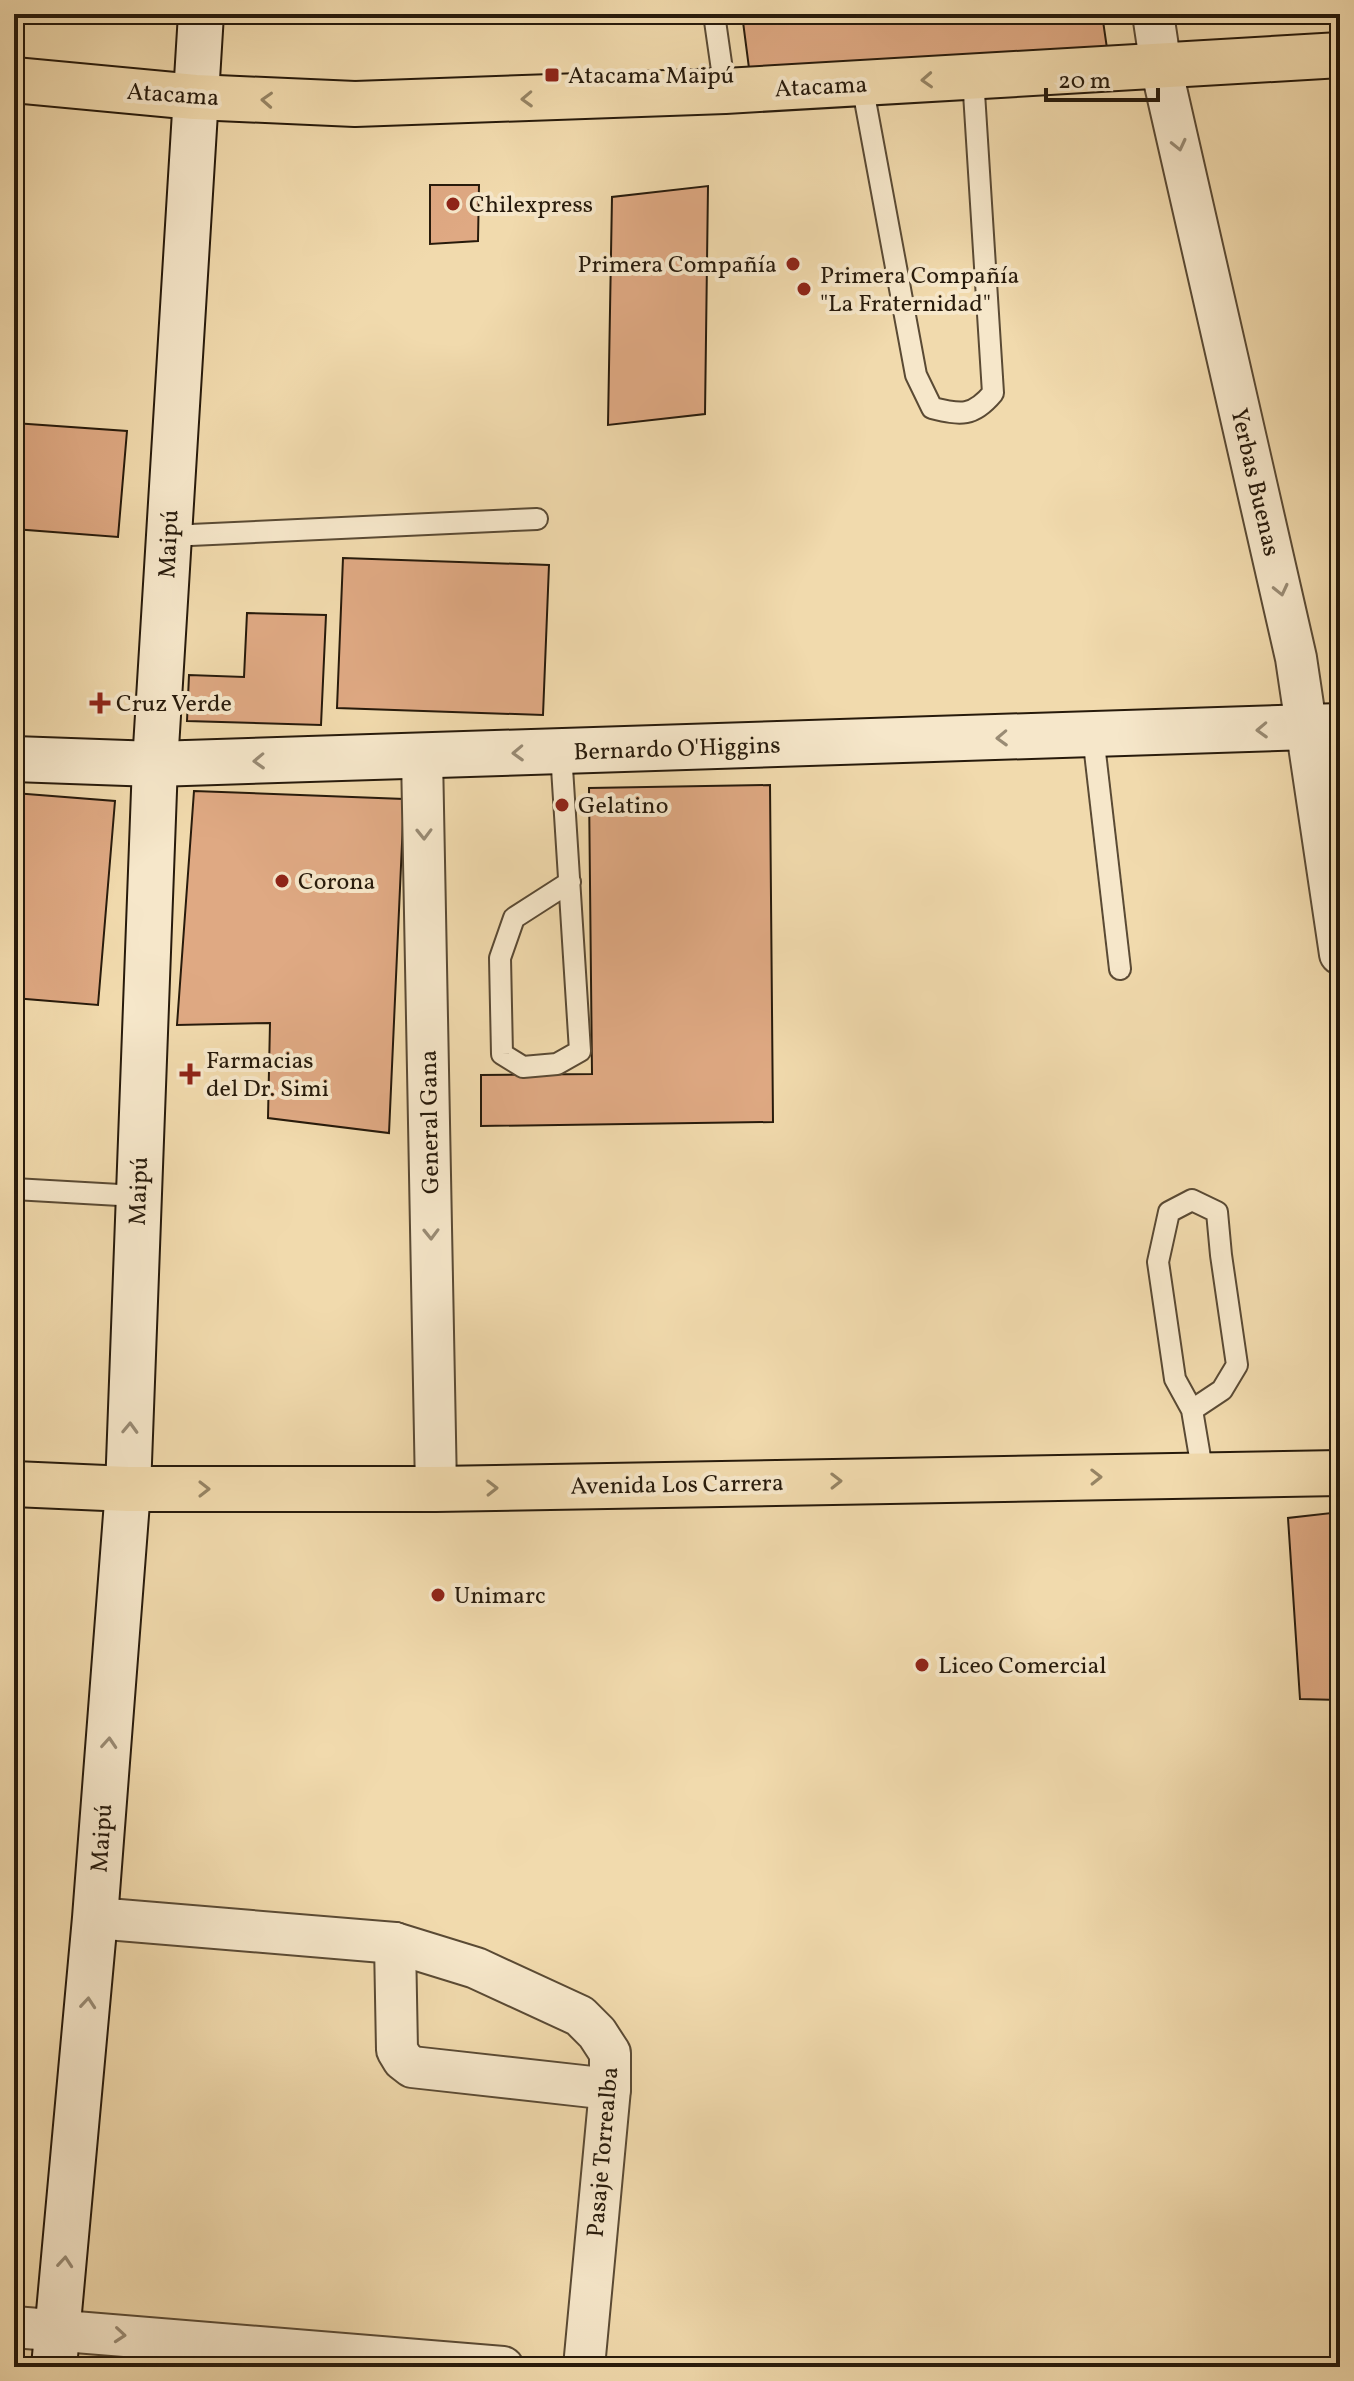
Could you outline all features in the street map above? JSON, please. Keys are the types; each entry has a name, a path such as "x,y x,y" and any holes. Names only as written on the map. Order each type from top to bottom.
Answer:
{"main road":[{"name":"Maipú","path":"56,2348 95,1918 128,1489 155,764 201,14"},
{"name":"Atacama","path":"14,80 195,97 355,104 725,91 1340,55"},
{"name":"Bernardo O'Higgins","path":"14,759 155,764 1323,727"},
{"name":"Avenida Los Carrera","path":"14,1484 128,1489 436,1489 1340,1473"}],"street":[{"name":"Yerbas Buenas","path":"1153,14 1161,67 1296,658 1323,727 1340,954"},
{"name":"General Gana","path":"422,756 436,1489"},
{"name":"Pasaje Torrealba","path":"95,1918 395,1943 476,1968 580,2016 597,2033 610,2053 610,2089 584,2367"},
{"path":"395,1943 397,2050 412,2067 610,2089"},
{"path":"14,2327 56,2348 503,2367"}],"lane":[{"path":"714,14 725,91"},
{"path":"862,84 916,375 932,408 959,415 981,407 993,393 973,77"},
{"path":"169,536 537,519"},
{"path":"1093,735 1120,969"},
{"path":"561,752 570,882 580,1051 557,1064 523,1067 502,1054 500,958 514,918 570,882"},
{"path":"14,1189 137,1196"},
{"path":"1192,1410 1222,1390 1237,1365 1217,1212 1192,1200 1169,1212 1158,1262 1175,1379 1192,1410 1203,1475"}],"building":[{"path":"742,14 1102,14 1109,62 750,76"},
{"path":"430,185 479,185 478,241 430,244"},
{"path":"708,186 705,414 608,425 612,197"},
{"path":"14,423 127,431 118,537 14,529"},
{"path":"343,558 549,565 543,715 337,708"},
{"path":"247,613 326,615 321,725 187,721 189,675 244,677"},
{"path":"770,785 773,1122 481,1126 481,1075 592,1074 589,788"},
{"path":"194,791 404,799 389,1133 268,1118 270,1023 177,1025"},
{"path":"14,793 115,801 98,1005 14,998"},
{"path":"1340,1512 1340,1700 1300,1699 1288,1518"}],"place":[{"name":"Atacama Maipú","path":"552,75"},
{"name":"Chilexpress","path":"453,204"},
{"name":"Primera Compañía","path":"793,264"},
{"name":"Primera Compañía \"La Fraternidad\"","path":"804,289"},
{"name":"Cruz Verde","path":"100,703"},
{"name":"Gelatino","path":"562,805"},
{"name":"Corona","path":"282,881"},
{"name":"Farmacias del Dr. Simi","path":"190,1074"},
{"name":"Unimarc","path":"438,1595"},
{"name":"Liceo Comercial","path":"922,1665"}]}
